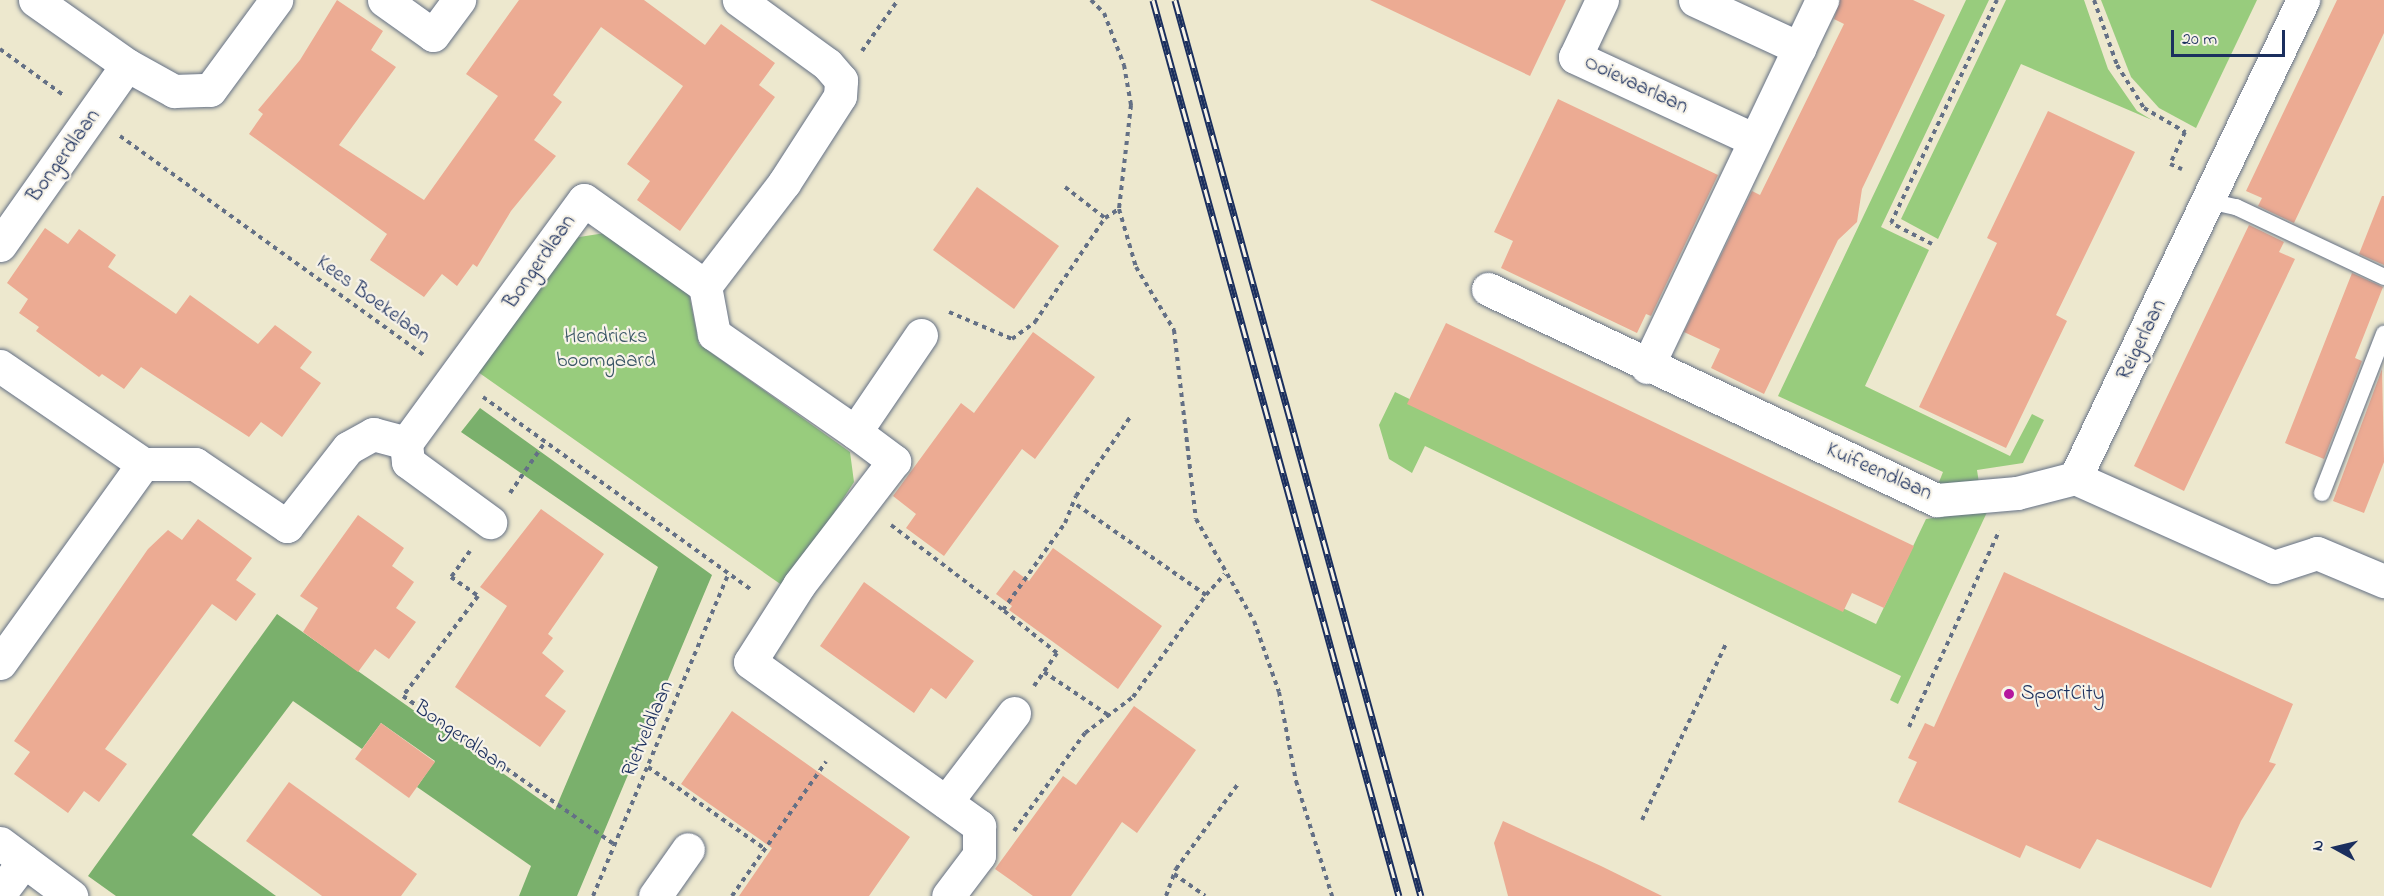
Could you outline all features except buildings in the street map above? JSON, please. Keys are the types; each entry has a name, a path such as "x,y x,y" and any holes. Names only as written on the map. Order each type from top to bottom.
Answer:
{"street":[{"path":"35,0 127,65 174,91 210,90 276,0"},
{"path":"384,0 433,35 459,0"},
{"path":"739,0 841,80 840,96 784,183 705,286 714,334 894,461 798,585 750,662 979,826 979,855 948,896"},
{"name":"Ooievaarlaan","path":"1602,0 1575,57 1755,140"},
{"path":"1695,0 1799,48"},
{"path":"1647,367 1822,0"},
{"name":"Reigerlaan","path":"2075,478 2303,0"},
{"name":"Bongerdlaan","path":"0,245 127,65"},
{"name":"Bongerdlaan","path":"406,443 457,379 584,200 705,286"},
{"name":"Kuifeendlaan","path":"1488,289 1647,367 1937,500 2017,493 2075,478"},
{"path":"855,432 921,335"},
{"path":"0,366 143,464 195,464 287,526 348,448 373,434 406,443 408,462 490,522"},
{"path":"0,663 143,464"},
{"path":"2075,478 2274,567 2317,553 2384,581"},
{"path":"946,802 1014,713"},
{"path":"655,896 688,849"},
{"path":"0,893 12,852 71,896"}],"lane":[{"path":"2212,193 2236,207 2384,277"},
{"path":"2322,493 2384,334"}],"path":[{"path":"841,80 898,0"},
{"path":"1092,0 1104,13 1124,65 1131,105 1119,209 1136,267 1174,330 1196,519 1225,574 1254,621 1280,692 1296,781 1332,896"},
{"path":"1932,244 1891,223 1996,0"},
{"path":"2094,0 2117,65 2144,108 2185,132 2170,164 2212,193"},
{"name":"Kees Boekelaan","path":"0,49 729,573"},
{"path":"1065,187 1105,218"},
{"path":"921,335 944,309 1012,339 1035,322 1105,218 1119,209"},
{"path":"1003,610 1130,417"},
{"name":"Bongerdlaan","path":"545,442 451,577 478,596 403,696 615,845"},
{"path":"1909,727 2017,493"},
{"path":"863,503 1057,653 1014,713"},
{"path":"1074,504 1206,595"},
{"name":"Rietveldlaan","path":"593,896 729,573"},
{"path":"979,842 1017,830 1085,733 1133,697 1206,595 1225,574"},
{"path":"1642,820 1727,642"},
{"path":"1044,672 1108,715"},
{"path":"732,896 847,731"},
{"path":"648,767 765,849"},
{"path":"1166,896 1174,874 1238,784"},
{"path":"1174,874 1205,896"}],"green space":[{"path":"1966,0 1989,0 1881,227 1929,250 1865,386 2010,456 2032,414 2044,420 2023,463 1977,470 1979,483 1937,487 1943,472 1778,396"},
{"path":"2006,0 2084,0 2108,69 2137,111 2152,120 2021,64 1938,239 1901,219"},
{"path":"2101,0 2257,0 2196,128 2159,108 2131,77"},
{"name":"Hendricks boomgaard","path":"605,233 689,294 699,344 850,452 854,482 786,588 478,372 573,238"},
{"path":"1395,392 1876,624 1926,519 1988,510 1898,704 1890,700 1901,676 1425,446 1412,473 1389,459 1379,425"},
{"path":"480,408 712,575 577,896 519,896 531,866 417,787 435,761 381,723 362,749 293,701 192,835 276,896 116,896 88,876 277,614 555,810 658,567 461,432"}],"railway":[{"path":"1153,0 1399,896"},
{"path":"1175,0 1421,896"}],"place":[{"name":"SportCity","path":"2009,694"}]}
